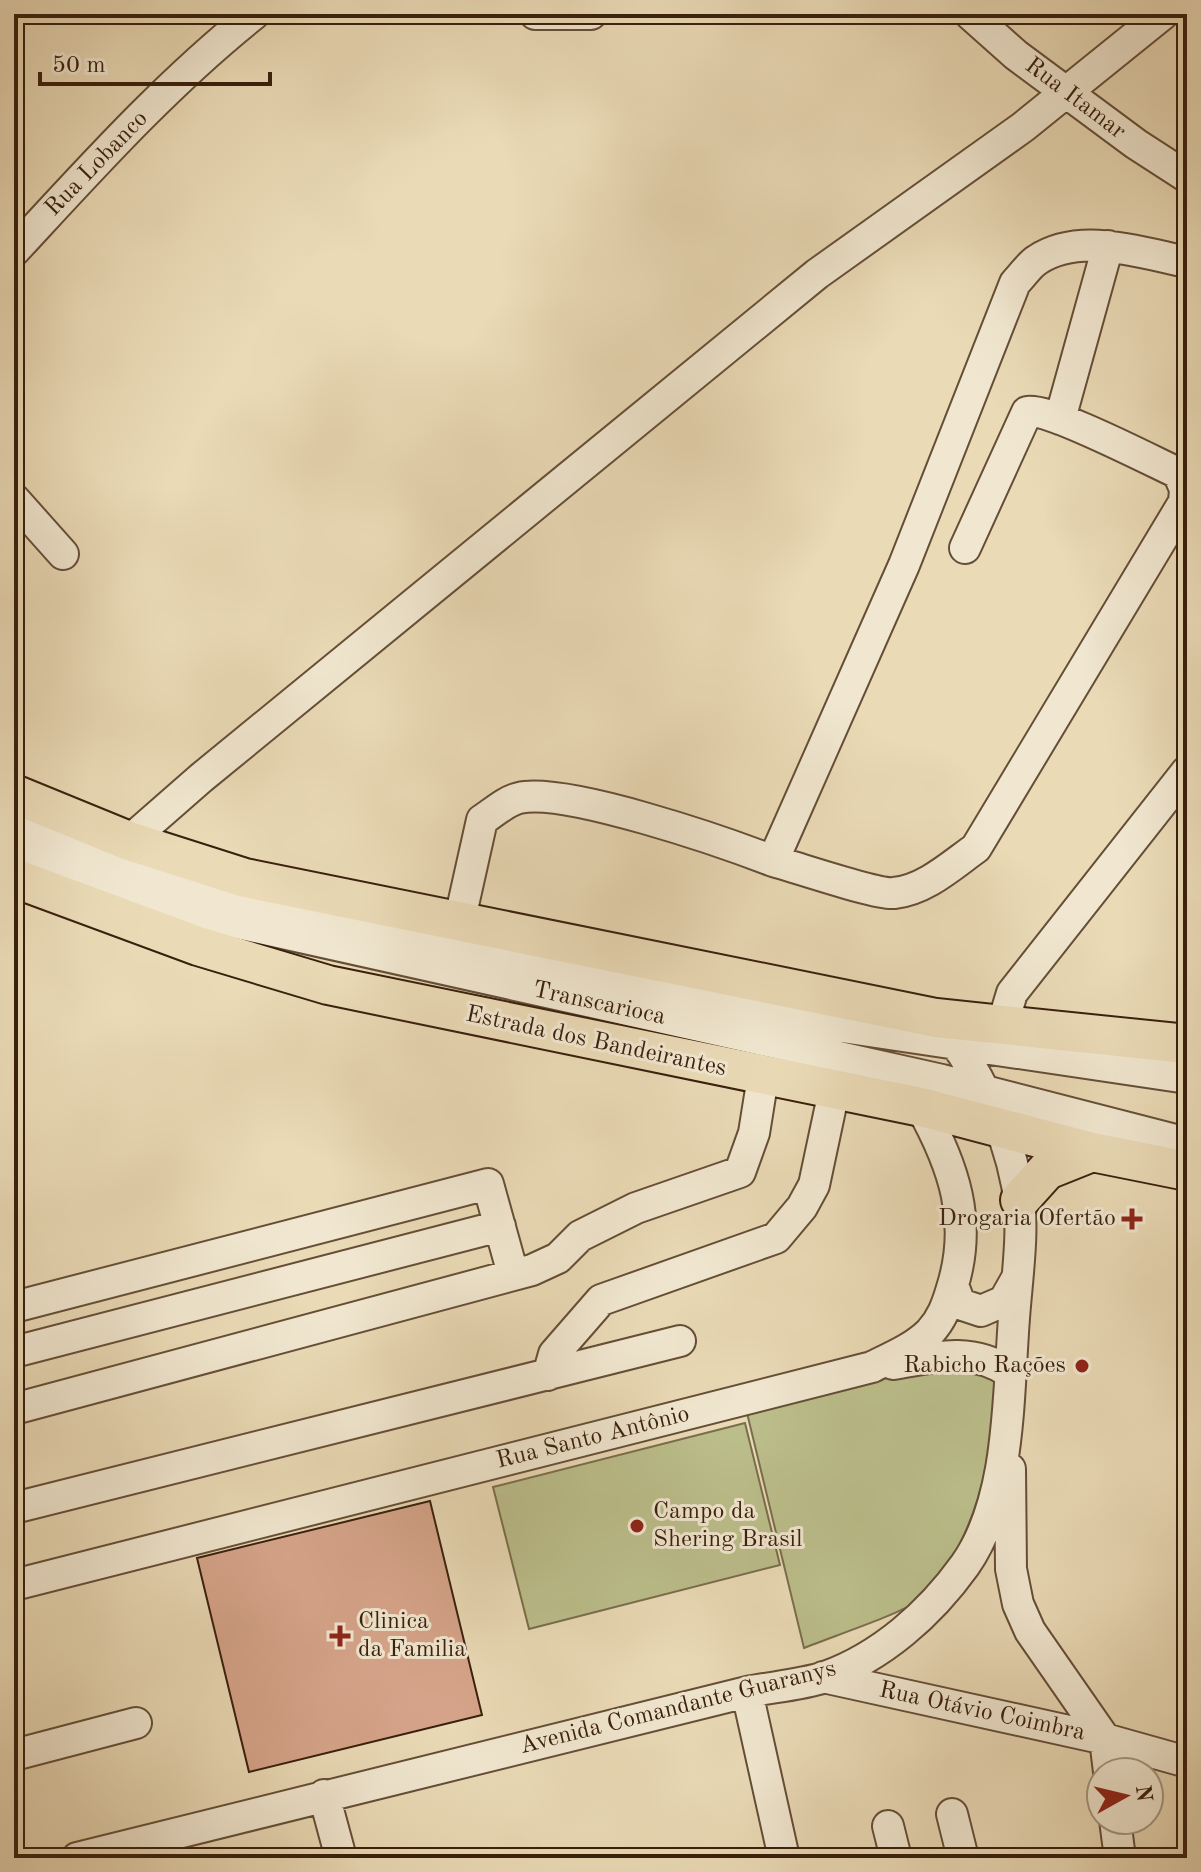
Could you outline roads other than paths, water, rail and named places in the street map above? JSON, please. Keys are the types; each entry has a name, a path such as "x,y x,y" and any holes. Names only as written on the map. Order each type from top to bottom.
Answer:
{"main road":[{"path":"14,794 129,841 245,878 948,1032 1002,1026 1187,1044"},
{"name":"Estrada dos Bandeirantes","path":"14,878 198,946 328,985 834,1091 921,1107 990,1108 1092,1152 1187,1171"},
{"path":"1020,1200 1047,1170 1092,1152"}],"street":[{"name":"Rua Lobanco","path":"14,251 121,137 215,45 254,14"},
{"path":"535,14 591,14"},
{"name":"Rua Itamar","path":"970,14 1016,55 1187,177"},
{"path":"129,841 201,778 817,274 1023,127 1163,14"},
{"path":"1060,419 1108,246"},
{"path":"773,861 904,565 1015,283 1037,260 1068,248 1108,246 1187,262"},
{"path":"459,923 482,820 516,799 548,796 713,838 773,861 891,894 914,889 976,848 1184,502 1185,489 1178,473 1035,410 1021,419 965,548"},
{"path":"14,499 63,554"},
{"path":"1002,1026 1012,993 1187,771"},
{"name":"Transcarioca","path":"14,825 89,856 233,903 829,1025 948,1032 1187,1078"},
{"name":"Transcarioca","path":"14,853 94,884 179,910 990,1108 1187,1143"},
{"name":"Avenida Comandante Guaranys","path":"77,1858 747,1692 823,1677 876,1653 937,1600 965,1565 985,1521 1009,1429 1009,1372 1020,1200 990,1108 948,1032"},
{"path":"14,1409 513,1274 558,1258 580,1236 636,1208 740,1172 754,1133 763,1077"},
{"path":"548,1375 554,1354 601,1300 776,1238 802,1207 814,1185 834,1091"},
{"name":"Rua Santo Antônio","path":"14,1585 872,1367 915,1345 943,1316 961,1260 963,1232 960,1200 940,1141 921,1107"},
{"path":"14,1307 488,1184 513,1274"},
{"path":"14,1352 500,1226"},
{"path":"953,1285 960,1304 981,1311 1004,1301 1017,1278"},
{"path":"14,1508 680,1341"},
{"path":"872,1367 948,1354 981,1357 1009,1372"},
{"path":"1009,1429 1011,1569 1018,1604 1030,1631 1105,1739 1107,1756"},
{"name":"Rua Otávio Coimbra","path":"823,1677 1105,1739 1187,1762"},
{"path":"747,1692 777,1856"},
{"path":"14,1755 136,1723"},
{"path":"324,1795 341,1858"},
{"path":"952,1814 963,1858"},
{"path":"888,1826 896,1858"},
{"path":"1117,1836 1120,1858"}],"place":[{"name":"Drogaria Ofertão","path":"1132,1219"},
{"name":"Rabicho Rações","path":"1082,1366"},
{"name":"Campo da Shering Brasil","path":"637,1526"},
{"name":"Clinica da Familia","path":"340,1636"}]}
